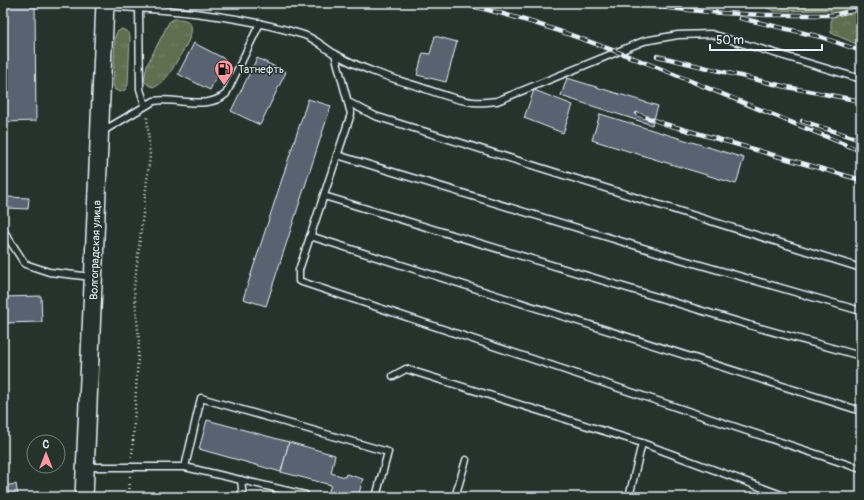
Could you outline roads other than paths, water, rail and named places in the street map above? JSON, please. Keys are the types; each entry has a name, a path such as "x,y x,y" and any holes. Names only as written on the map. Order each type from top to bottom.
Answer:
{"main road":[{"name":"Волгоградская улица","path":"84,497 84,467 94,277 105,5"}],"lane":[{"path":"105,5 224,17 260,23 306,36 321,44 334,54 373,72 446,96 473,102 497,101 644,41 678,35 711,34 861,78"},
{"path":"139,8 140,89 145,105"},
{"path":"100,133 145,105 163,99 214,102 221,98 226,94 260,23"},
{"path":"334,54 351,114 299,270 299,281 861,469"},
{"path":"348,102 375,116 861,268"},
{"path":"338,155 673,257 861,311"},
{"path":"324,196 749,325 861,356"},
{"path":"3,230 25,264 49,272 94,277"},
{"path":"310,236 861,411"},
{"path":"393,376 406,369 642,444 788,497"},
{"path":"185,467 201,398 388,452 376,497"},
{"path":"629,497 642,444"},
{"path":"455,497 466,460"},
{"path":"84,467 185,467 305,495 305,497"},
{"path":"241,480 243,497"}],"railway":[{"path":"458,3 508,15 557,30 654,66 861,151"},
{"path":"613,3 722,13 765,15 832,15 861,9"},
{"path":"740,18 821,37 861,51"},
{"path":"657,56 787,87 861,101"},
{"path":"637,114 665,124 861,180"},
{"path":"802,121 861,140"}],"place":[{"name":"Татнефть","path":"224,86"}]}
